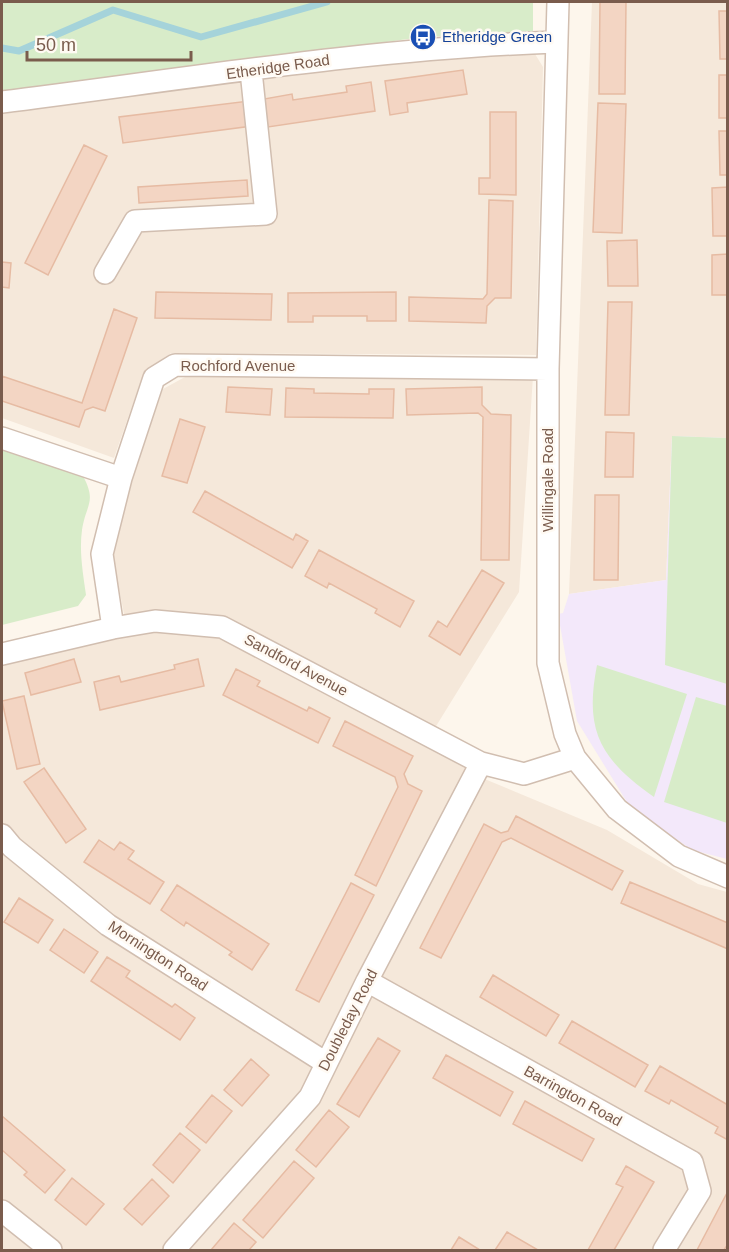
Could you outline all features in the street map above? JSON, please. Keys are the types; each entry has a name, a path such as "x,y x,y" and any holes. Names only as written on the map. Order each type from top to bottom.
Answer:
{"street":[{"name":"Willingale Road","path":"558,2 548,369 548,663 565,734 575,758 617,809 645,833 695,864 728,877"},
{"name":"Etheridge Road","path":"2,102 464,46 556,42"},
{"path":"105,273 135,221 266,213 251,71"},
{"name":"Rochford Avenue","path":"113,628 102,554 121,478 154,378 176,364 548,369"},
{"path":"2,438 121,478"},
{"name":"Sandford Avenue","path":"2,654 113,628 155,621 222,627 482,763 524,774 575,758"},
{"name":"Doubleday Road","path":"174,1251 310,1097 367,981 482,763"},
{"name":"Mornington Road","path":"5,846 108,925 326,1063"},
{"name":"Barrington Road","path":"367,981 692,1162 700,1191 664,1251"},
{"path":"2,1211 51,1251"}],"shaded area":[{"path":"592,2 727,2 727,438 672,436 666,580 569,594"},
{"path":"519,51 535,54 543,67 536,355 171,353 144,372 114,458 2,418 2,114 365,62"},
{"path":"533,376 519,592 425,744 487,780 607,830 698,884 727,892 727,1250 2,1250 2,664 128,634 112,553 129,485 163,389 185,377"},
{"path":"672,436 727,438 727,859 692,850 630,807 577,721 558,614 563,613 569,594 666,580"}],"green space":[{"path":"2,2 533,2 533,33 422,37 2,96"},
{"path":"672,436 727,438 727,684 665,665"},
{"path":"2,450 83,476 90,498 81,538 86,595 78,606 2,625"},
{"path":"597,665 687,694 654,797 620,770 600,742 593,708"},
{"path":"696,697 727,706 727,823 664,802"}],"building":[{"path":"600,2 626,2 625,94 599,94"},
{"path":"719,11 728,11 728,59 720,59"},
{"path":"463,70 467,94 407,103 408,112 390,115 385,81"},
{"path":"719,75 728,75 728,118 719,118"},
{"path":"371,82 375,111 268,127 264,99 292,94 293,100 347,92 346,86"},
{"path":"249,101 252,126 123,143 119,117"},
{"path":"598,103 626,104 622,233 593,232"},
{"path":"490,112 516,112 516,195 479,194 479,178 490,178"},
{"path":"719,131 728,131 728,175 720,175"},
{"path":"84,145 107,156 48,275 25,263"},
{"path":"247,180 248,196 139,203 138,187"},
{"path":"728,187 728,236 713,236 712,188"},
{"path":"489,200 513,201 511,298 495,298 487,306 486,323 409,321 409,297 483,299 487,294"},
{"path":"637,240 638,286 608,286 607,241"},
{"path":"728,254 728,295 712,295 712,255"},
{"path":"2,262 11,263 9,288 2,287"},
{"path":"156,292 272,294 271,320 155,318"},
{"path":"396,292 396,321 367,321 367,316 313,316 313,322 288,322 288,293"},
{"path":"608,302 632,302 629,415 605,415"},
{"path":"114,309 137,318 105,411 93,407 85,410 79,427 2,401 2,376 82,403"},
{"path":"228,387 272,389 270,415 226,412"},
{"path":"482,387 482,405 491,414 511,415 509,560 481,560 483,417 478,413 407,415 406,389"},
{"path":"286,388 314,389 314,393 369,394 369,389 394,389 393,418 285,417"},
{"path":"180,419 205,427 187,483 162,476"},
{"path":"606,432 634,433 633,477 605,477"},
{"path":"205,491 293,540 296,534 308,541 292,568 193,512"},
{"path":"595,495 619,495 618,580 594,580"},
{"path":"319,550 414,601 400,627 375,613 377,609 329,583 327,588 305,576"},
{"path":"482,570 504,583 460,655 429,636 438,621 447,627"},
{"path":"74,659 81,682 31,695 25,673"},
{"path":"198,659 204,686 100,710 94,682 119,676 121,682 175,669 174,665"},
{"path":"236,669 260,681 257,686 307,711 309,707 330,718 318,743 223,695"},
{"path":"24,696 40,764 17,769 2,701"},
{"path":"345,721 413,756 404,774 408,784 422,791 376,886 355,875 398,787 395,777 333,746"},
{"path":"44,768 86,829 66,843 24,782"},
{"path":"516,816 623,871 612,890 511,838 502,842 441,958 420,948 484,824 501,833 508,831"},
{"path":"99,840 114,850 120,842 134,851 128,859 164,882 150,904 84,862"},
{"path":"630,882 728,923 728,949 621,903"},
{"path":"351,883 374,895 319,1002 296,990"},
{"path":"177,885 269,944 252,970 229,955 232,952 186,922 184,926 161,910"},
{"path":"19,898 53,920 38,943 4,922"},
{"path":"64,929 98,952 84,973 50,950"},
{"path":"107,957 130,971 126,977 172,1007 175,1004 195,1018 180,1040 91,981"},
{"path":"493,975 559,1015 546,1036 480,997"},
{"path":"572,1021 648,1065 635,1087 559,1043"},
{"path":"378,1038 400,1051 359,1117 337,1104"},
{"path":"446,1055 513,1092 500,1116 433,1078"},
{"path":"251,1059 269,1075 242,1106 224,1090"},
{"path":"660,1066 728,1105 728,1140 715,1133 718,1127 671,1100 669,1104 645,1091"},
{"path":"212,1095 232,1111 206,1143 186,1127"},
{"path":"525,1101 594,1139 582,1161 513,1124"},
{"path":"329,1110 349,1127 316,1167 296,1150"},
{"path":"2,1116 65,1170 45,1193 24,1175 27,1172 2,1150"},
{"path":"180,1133 200,1150 173,1183 153,1165"},
{"path":"294,1161 314,1178 263,1238 243,1220"},
{"path":"626,1166 654,1182 614,1250 588,1250 623,1187 616,1184"},
{"path":"72,1178 104,1204 86,1225 55,1200"},
{"path":"152,1179 169,1196 142,1225 124,1209"},
{"path":"728,1191 728,1244 724,1250 697,1250"},
{"path":"234,1223 256,1242 249,1250 211,1250"},
{"path":"507,1232 538,1250 495,1250"},
{"path":"459,1237 480,1250 451,1250"}],"waterway":[{"path":"2,48 19,51 113,10 201,37 327,2"}],"place":[{"name":"Etheridge Green","path":"423,37"}]}
